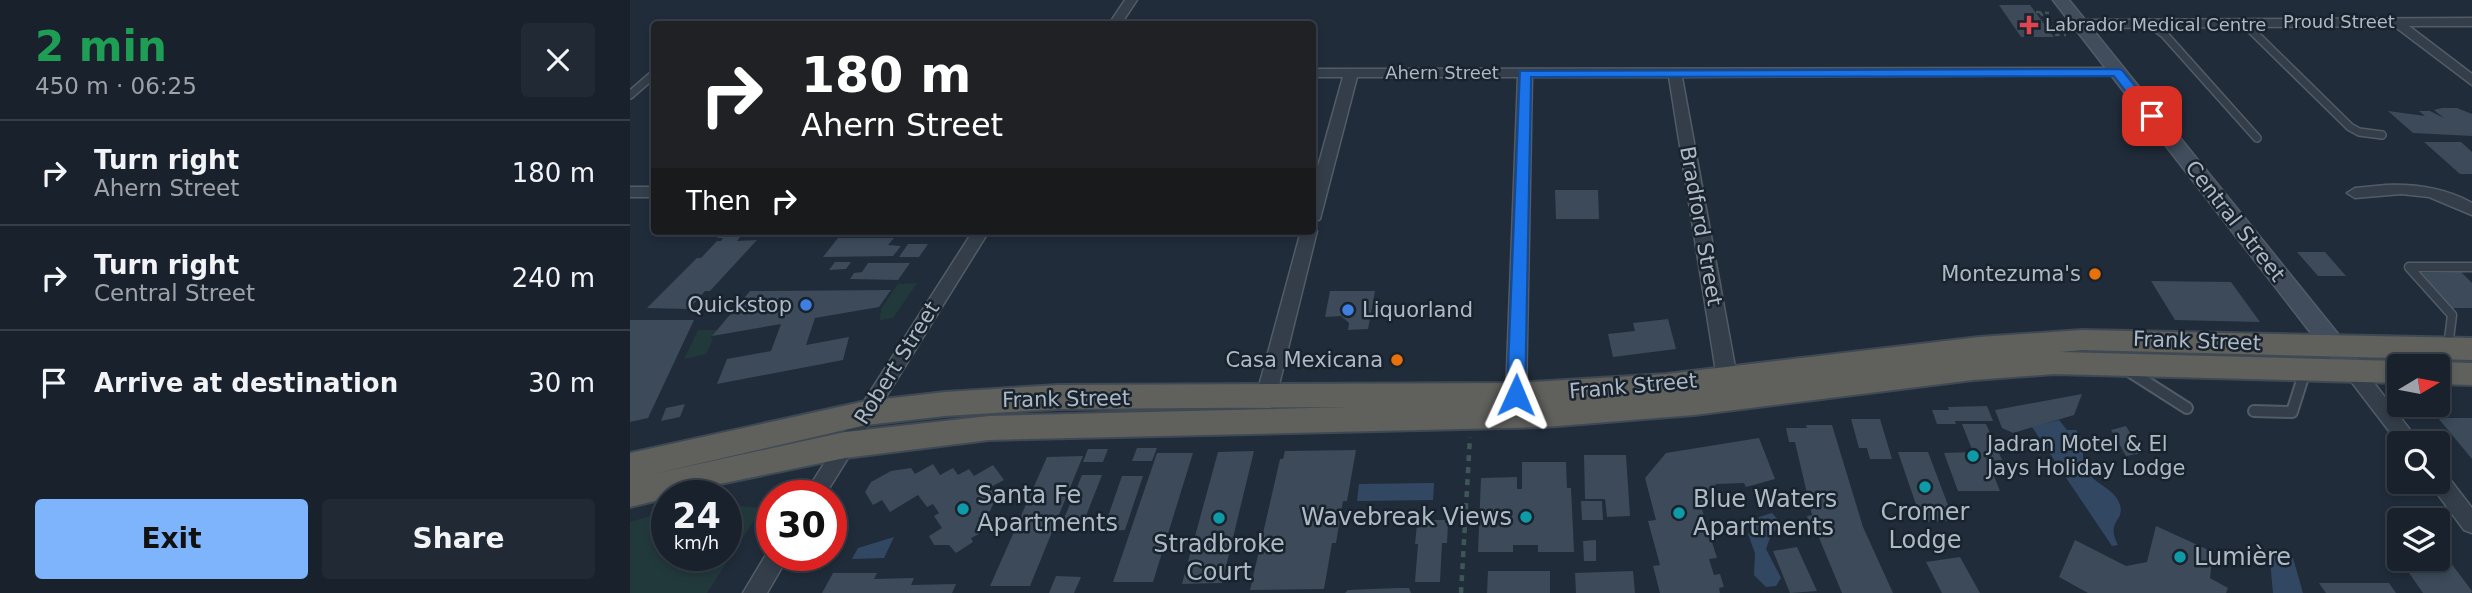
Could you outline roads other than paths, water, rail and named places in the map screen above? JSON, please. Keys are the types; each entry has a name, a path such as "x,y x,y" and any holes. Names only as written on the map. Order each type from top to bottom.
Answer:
{"highway":[{"name":"Frank Street","path":"630,466 866,413 945,404 1058,397 1516,395 1599,391 1979,348 2082,340 2333,344 2453,357 2472,374"},
{"name":"Frank Street","path":"630,493 845,445 989,428 1471,417 1624,410 2014,365 2115,363 2387,372"}],"main road":[{"name":"Central Street","path":"2056,6 2074,29 2118,72 2354,371"}],"street":[{"path":"1117,21 1131,0"},
{"path":"2396,22 2472,81"},
{"name":"Proud Street","path":"2074,29 2149,23 2472,22"},
{"name":"Ahern Street","path":"1316,73 2118,72"},
{"path":"1316,204 1351,73"},
{"name":"Bradford Street","path":"1675,73 1727,378"},
{"path":"1516,395 1525,74"},
{"path":"633,192 651,178"},
{"path":"2355,192 2426,189 2458,201 2472,210"},
{"path":"633,192 651,192"},
{"name":"Robert Street","path":"823,480 978,235"},
{"path":"1266,397 1308,235"},
{"name":"Central Street","path":"2354,371 2401,431"},
{"path":"2449,494 2472,524"},
{"path":"754,593 768,571"}],"lane":[{"path":"2149,23 2161,31 2257,138"},
{"path":"2244,23 2350,127 2359,132 2382,135"},
{"path":"630,94 651,76"},
{"path":"2453,357 2452,315 2409,267 2472,267"},
{"path":"2115,363 2187,408"},
{"path":"2254,411 2292,412 2305,370"}],"water":[{"path":"2059,420 2067,430 2076,430 2083,447 2084,466 2095,480 2114,494 2120,505 2120,515 2114,526 2118,545 2112,546 2032,427"},
{"path":"1434,483 1433,500 1357,501 1359,484"},
{"path":"1772,513 1782,524 1771,535 1766,549 1781,578 1776,586 1766,587 1754,575 1755,553 1748,534 1758,523 1759,517"},
{"path":"894,537 884,558 852,559 858,548"},
{"path":"2269,550 2293,558 2303,593 2273,593"}],"place":[{"name":"Labrador Medical Centre","path":"2029,25"},
{"name":"Montezuma's","path":"2095,274"},
{"name":"Quickstop","path":"806,305"},
{"name":"Liquorland","path":"1348,310"},
{"name":"Casa Mexicana","path":"1397,360"},
{"name":"Jadran Motel & El Jays Holiday Lodge","path":"1973,456"},
{"name":"Cromer Lodge","path":"1925,487"},
{"name":"Santa Fe Apartments","path":"963,509"},
{"name":"Blue Waters Apartments","path":"1679,513"},
{"name":"Wavebreak Views","path":"1526,517"},
{"name":"Stradbroke Court","path":"1219,518"},
{"name":"Lumière","path":"2180,557"}]}
